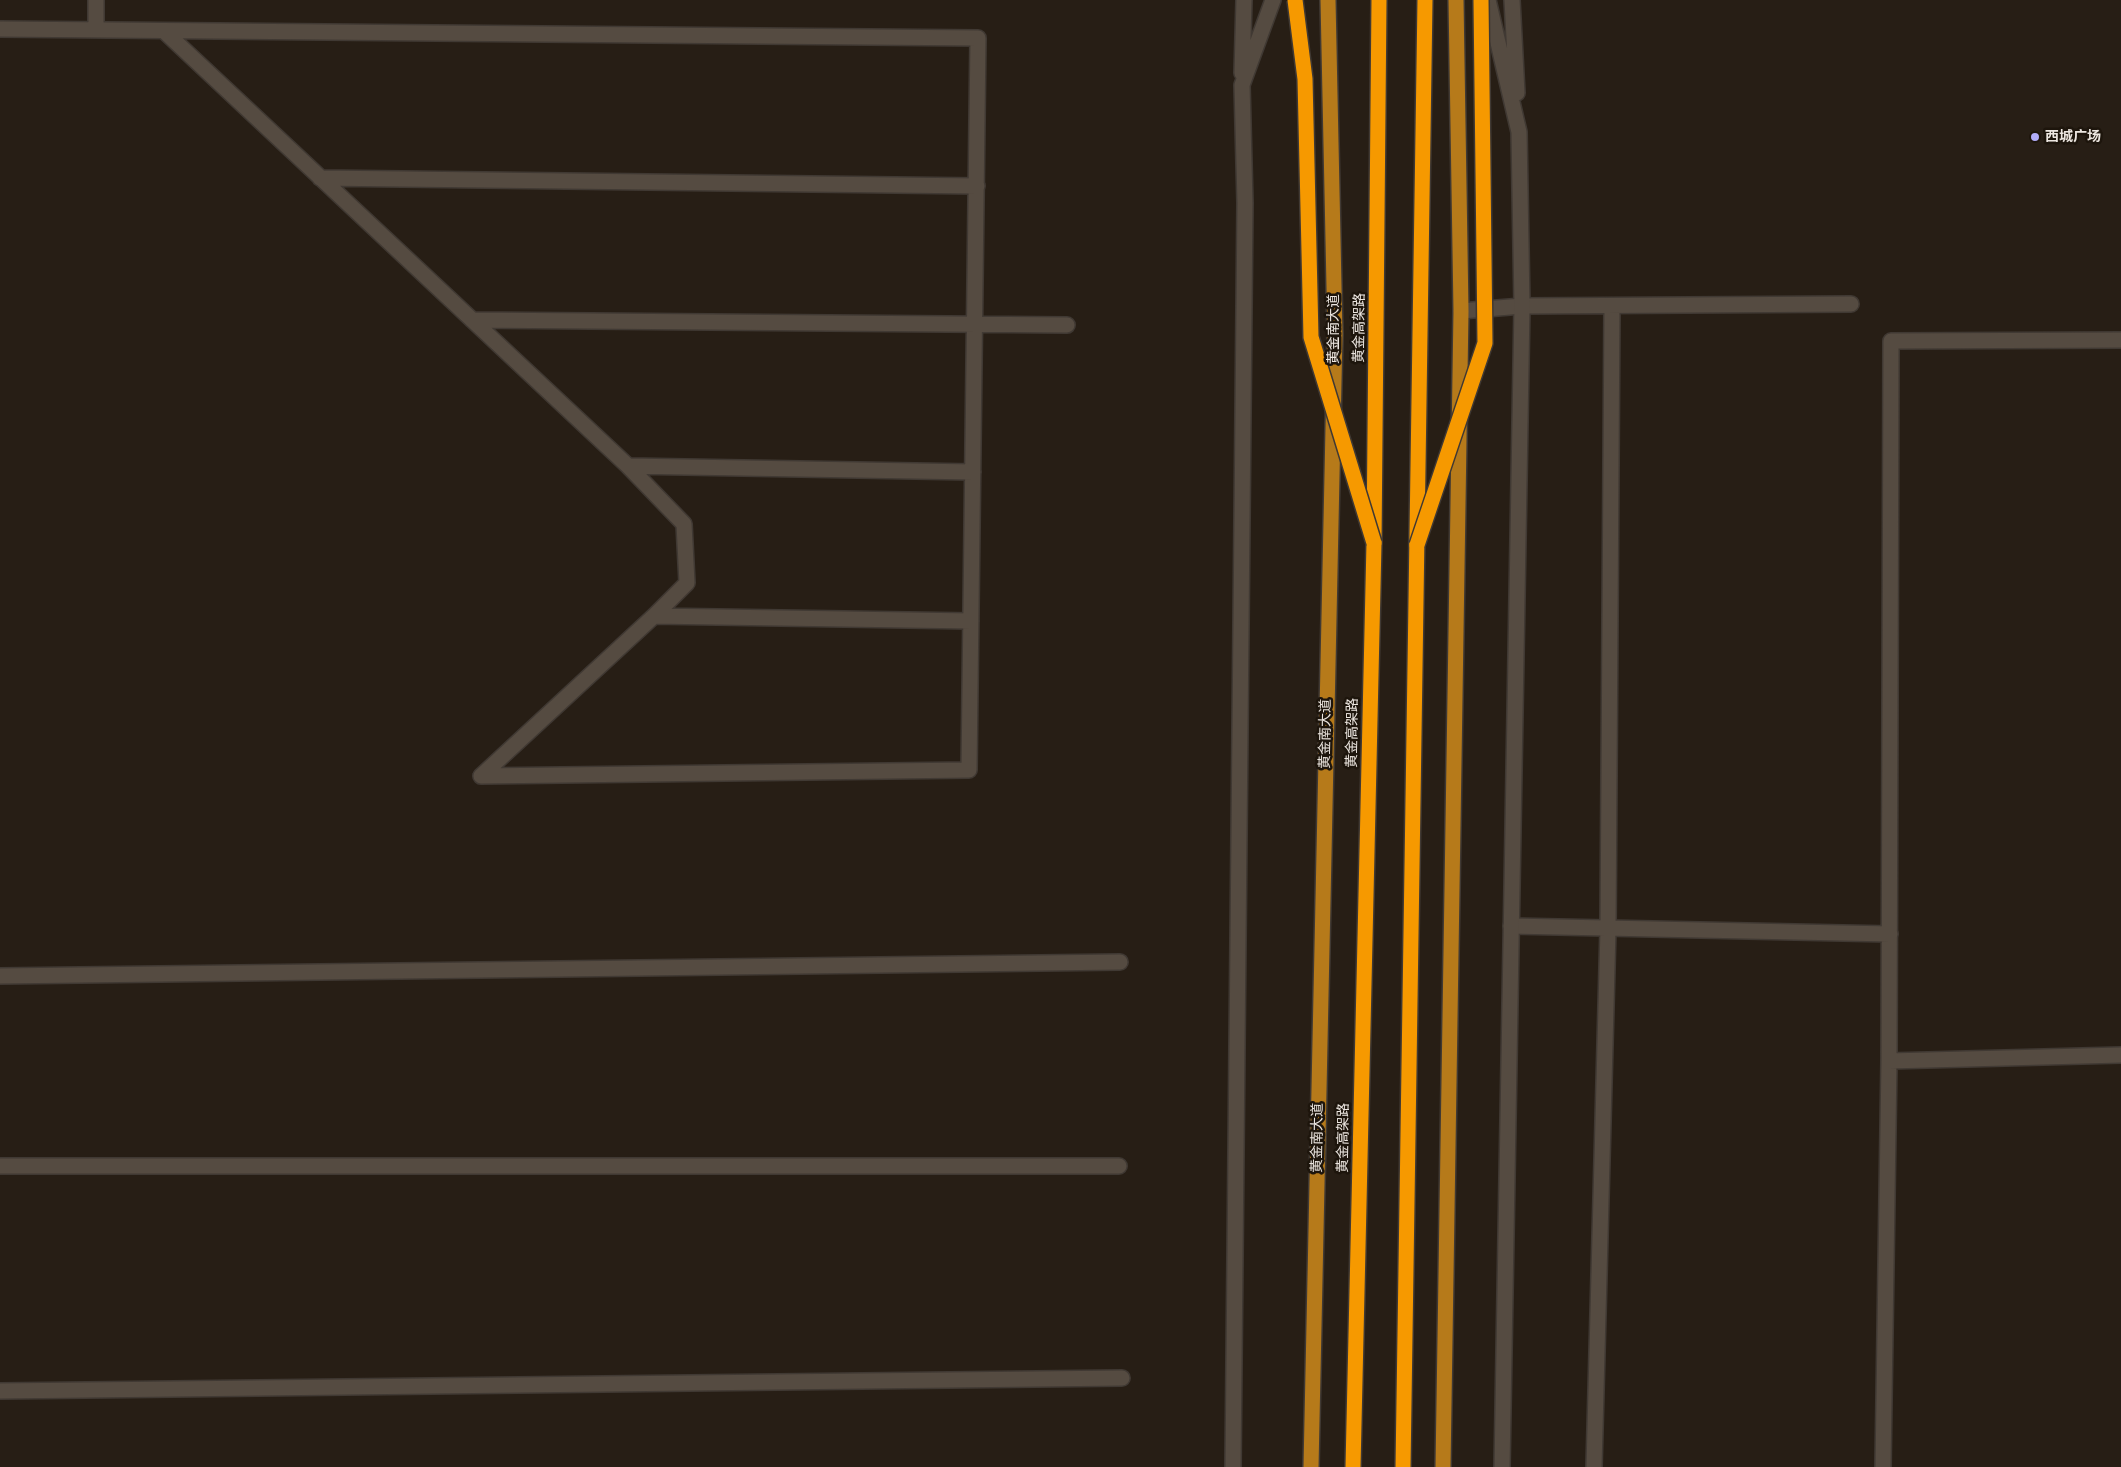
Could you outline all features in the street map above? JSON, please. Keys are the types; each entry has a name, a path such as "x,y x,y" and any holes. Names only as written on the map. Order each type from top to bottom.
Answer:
{"highway":[{"path":"1295,0 1305,79 1311,337 1374,543"},
{"name":"黄金高架路","path":"1353,1467 1374,543 1379,0"},
{"path":"1402,1467 1425,0"},
{"path":"1417,545 1484,343 1481,0"}],"main road":[{"name":"黄金南大道","path":"1311,1467 1335,334 1328,0"},
{"path":"1443,1467 1461,311 1456,0"}],"street":[{"path":"96,0 96,30"},
{"path":"1233,1467 1245,203 1242,86 1244,0"},
{"path":"1242,86 1272,0"},
{"path":"1488,0 1519,132"},
{"path":"1502,1467 1522,306 1519,132 1512,0"},
{"path":"0,30 96,30 978,38 969,770 481,776 654,616 687,583 684,524 628,466 164,31"},
{"path":"320,178 977,186"},
{"path":"1461,311 1522,306 1850,304"},
{"path":"1594,1467 1608,930 1612,306"},
{"path":"472,320 1067,325"},
{"path":"1883,1467 1890,934 1891,341 2121,340"},
{"path":"628,466 973,472"},
{"path":"654,616 970,620"},
{"path":"1511,926 1608,930 1890,934"},
{"path":"0,976 1120,962"},
{"path":"1889,1061 2121,1055"},
{"path":"0,1166 1119,1166"},
{"path":"0,1391 1122,1378"}],"place":[{"name":"西城广场","path":"2035,137"}]}
